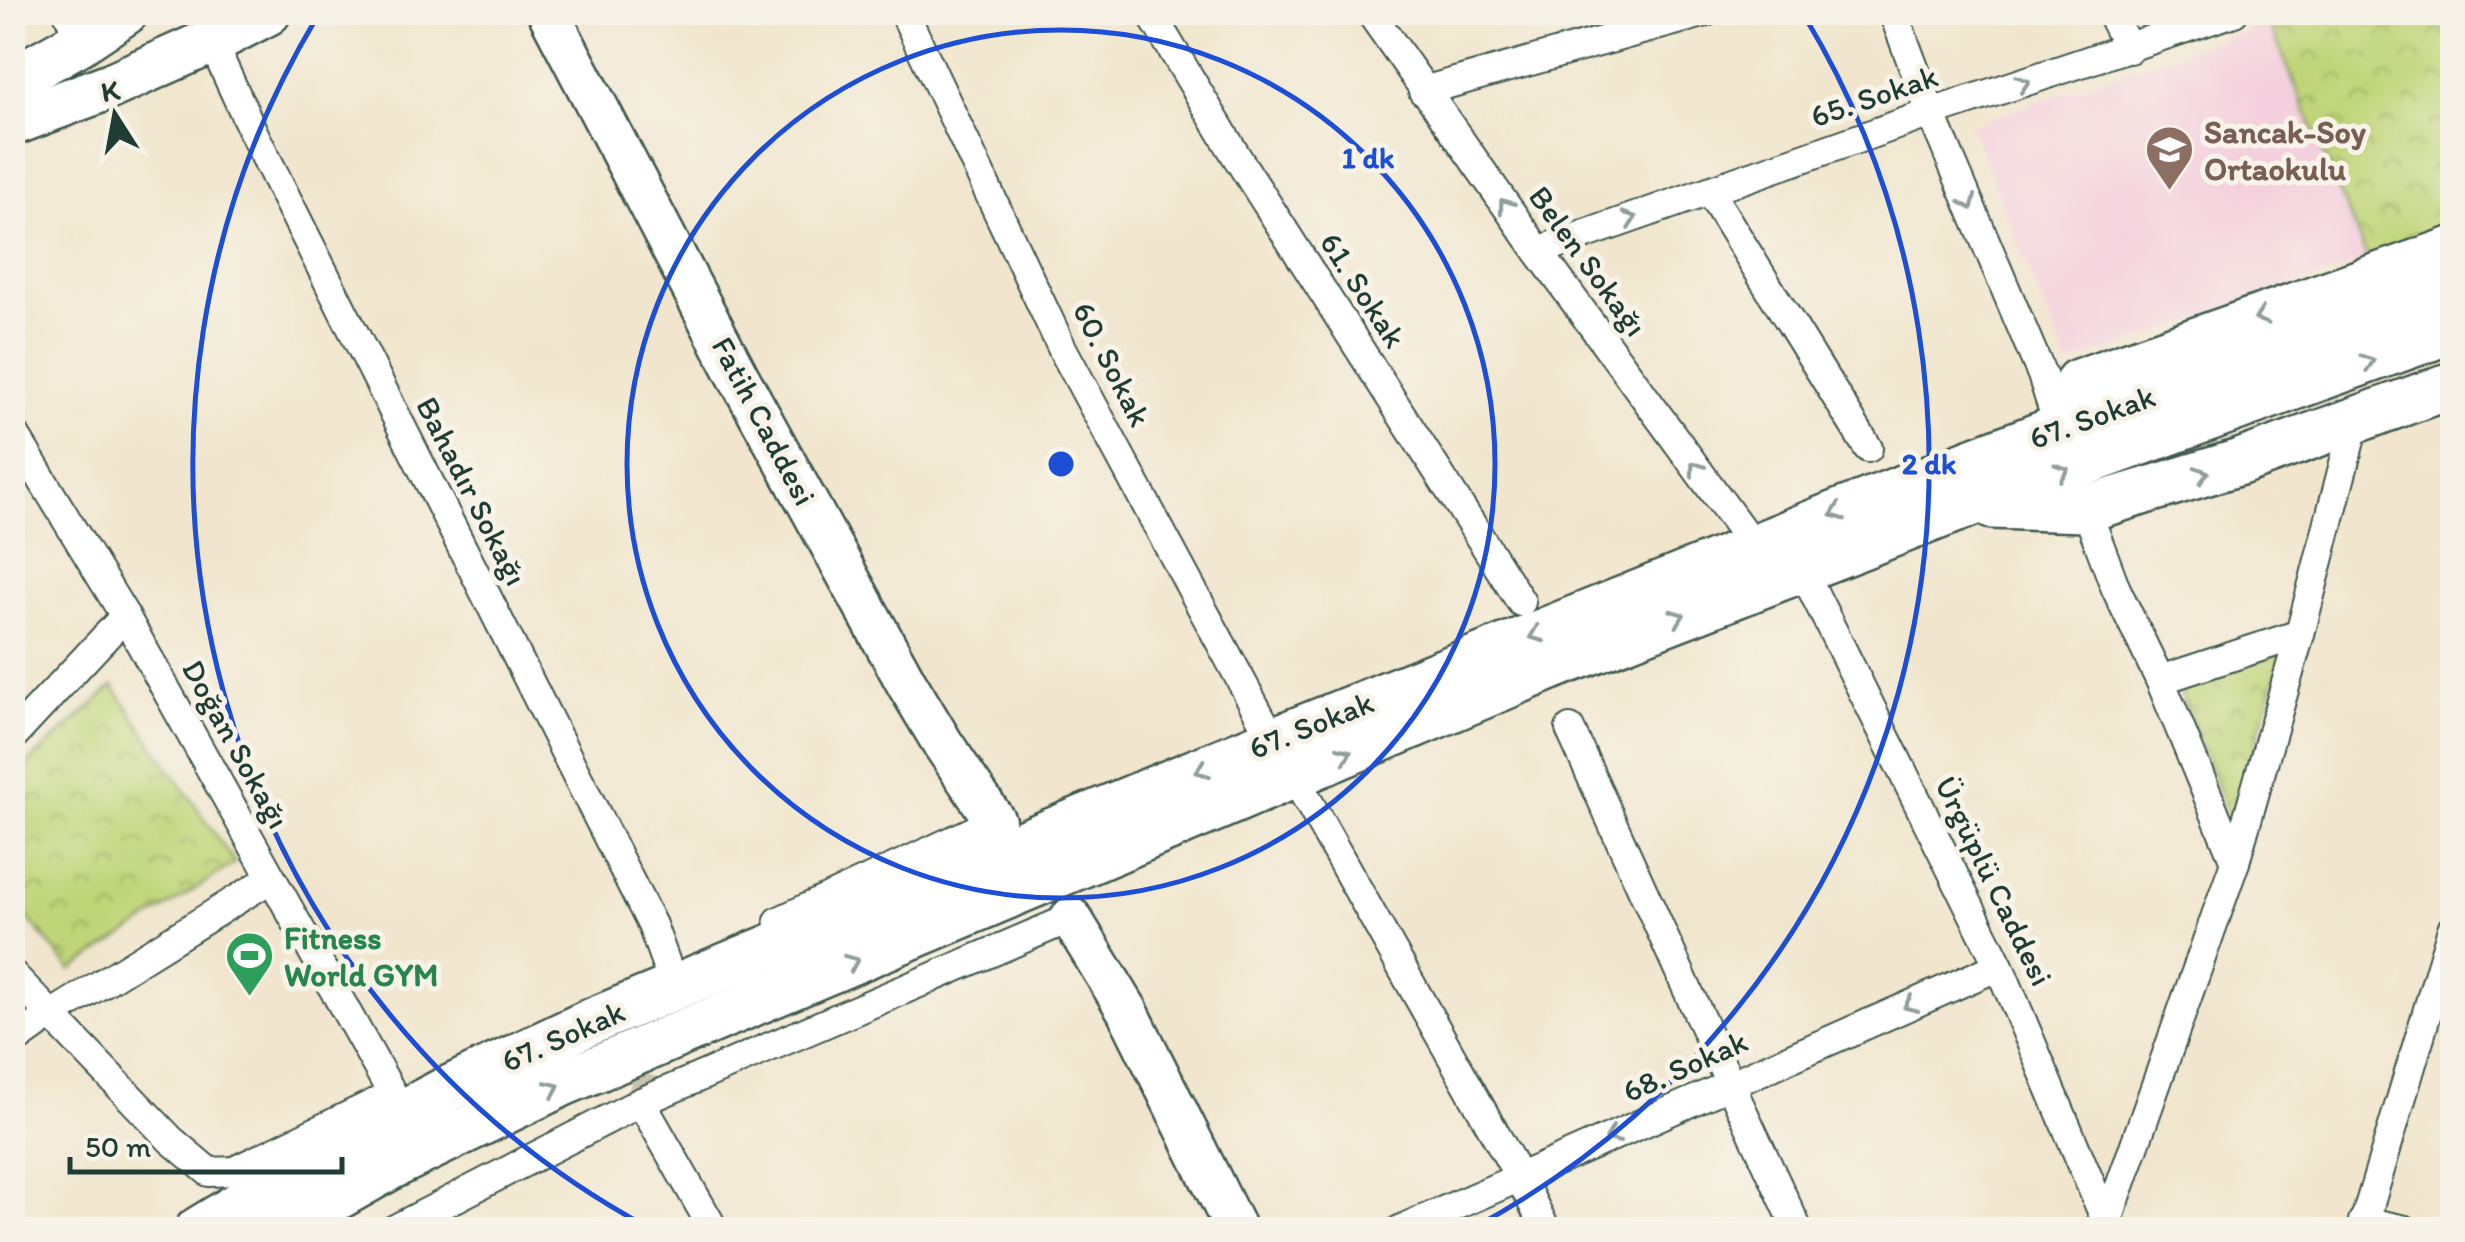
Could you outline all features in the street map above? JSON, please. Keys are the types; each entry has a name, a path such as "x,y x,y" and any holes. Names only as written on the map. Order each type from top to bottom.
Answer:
{"main road":[{"path":"12,80 74,27 125,12"},
{"path":"12,123 110,86 204,26 268,12"},
{"path":"2059,428 2078,382 2452,250"},
{"name":"67. Sokak","path":"1284,758 1754,547 2059,428 2452,287"},
{"name":"67. Sokak","path":"279,1230 392,1166 456,1109 590,1022 1284,758 1556,665 1970,504 2452,330"},
{"path":"1970,504 2086,509 2240,462 2452,386"},
{"name":"67. Sokak","path":"198,1230 313,1160 456,1109"}],"street":[{"name":"Fatih Caddesi","path":"548,12 729,359 898,667 943,744 996,821"},
{"name":"60. Sokak","path":"904,12 1062,348 1546,1230"},
{"name":"61. Sokak","path":"1150,12 1235,154 1521,602"},
{"name":"Belen Sokağı","path":"1370,12 1423,91 1754,547"},
{"path":"1423,91 1706,12"},
{"path":"1892,12 1930,113 2042,375 2059,428"},
{"path":"2110,12 2129,49"},
{"name":"65. Sokak","path":"1538,251 1930,113 2234,12"},
{"name":"Bahadır Sokağı","path":"204,26 255,136 652,926 669,972"},
{"path":"1710,190 1868,448"},
{"path":"2108,1226 2234,862 2300,634 2355,421"},
{"name":"Doğan Sokağı","path":"12,430 125,616 393,1095"},
{"path":"2086,509 2116,589 2160,680 2234,862"},
{"name":"Ürgüplü Caddesi","path":"1802,568 1999,966 2108,1226"},
{"path":"12,737 125,616"},
{"path":"2160,680 2300,634"},
{"path":"1570,728 1798,1230"},
{"name":"67. Sokak","path":"52,1014 171,1140 210,1172 234,1171 536,1028 669,972 996,821"},
{"path":"12,1042 270,879"},
{"path":"393,1230 641,1102 1071,918 1126,1010 1236,1230"},
{"path":"2405,1230 2362,1225 2452,929"},
{"name":"68. Sokak","path":"1400,1230 1999,966"},
{"path":"12,974 52,1014"},
{"path":"641,1102 714,1230"}],"shaded area":[{"name":"Sancak-Soy Ortaokulu","path":"2269,22 2368,260 2068,365 1970,125"}],"green space":[{"path":"2299,13 2452,13 2452,229 2368,260 2269,22"},
{"path":"2283,653 2231,824 2178,686"},
{"path":"113,686 235,863 71,970 13,900 13,777"}],"tunnel":[{"path":"641,1102 655,1037"}],"place":[{"name":"Sancak-Soy Ortaokulu","path":"2169,192"},
{"name":"Fitness World GYM","path":"249,998"}]}
